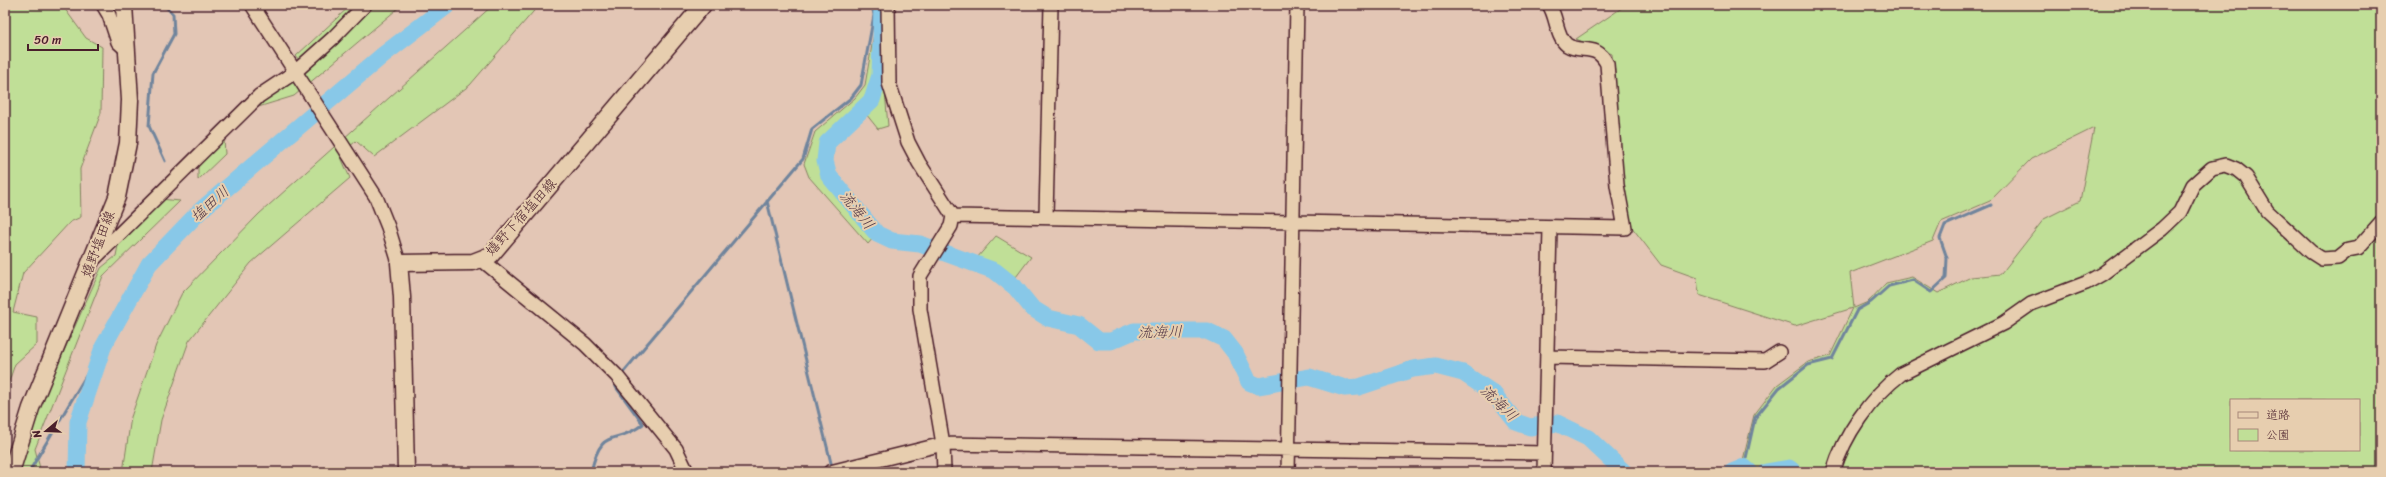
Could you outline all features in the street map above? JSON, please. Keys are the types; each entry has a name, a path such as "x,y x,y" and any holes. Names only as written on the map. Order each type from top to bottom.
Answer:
{"main road":[{"name":"嬉野塩田線","path":"11,472 30,408 92,261 117,197 128,143 130,100 124,5"},
{"name":"嬉野下宿塩田線","path":"399,263 473,262 482,260 491,255 703,5"},
{"path":"399,263 402,297 406,472"}],"street":[{"path":"103,5 109,15 118,42 128,51"},
{"path":"252,5 376,197 388,227 399,263"},
{"path":"92,261 142,209 259,96 294,72 333,38 366,5"},
{"path":"888,5 889,83 908,142 918,163 953,216 951,226 931,255 920,276 920,309 943,444 944,472"},
{"path":"1046,216 1051,5"},
{"path":"1288,472 1297,5"},
{"path":"953,216 1046,216 1550,228 1625,228 1617,185 1607,64 1603,56 1589,48 1568,45 1561,39 1555,13 1549,5"},
{"path":"1833,472 1839,453 1870,404 1886,386 1901,374 2004,323 2031,304 2086,283 2102,274 2162,229 2180,212 2193,185 2212,168 2226,166 2236,169 2246,177 2267,211 2311,252 2322,259 2338,258 2348,250 2358,248 2381,222"},
{"path":"1544,472 1550,228"},
{"path":"482,260 585,344 618,378 676,449 687,472"},
{"path":"1547,357 1764,361 1779,352"},
{"path":"830,472 943,444 1544,453"}],"green space":[{"path":"5,5 62,5 86,38 102,47 101,113 80,169 81,217 70,222 23,273 13,312 37,317 37,344 15,364 5,393"},
{"path":"351,5 402,5 294,96 255,108 306,70 296,56"},
{"path":"493,5 539,5 470,85 374,157 356,141 340,155 350,178 251,263 189,341 161,420 152,472 123,472 131,417 156,345 182,293 259,214"},
{"path":"875,5 880,5 881,14 877,70 885,91 888,126 878,129 858,104 822,139 820,162 827,177 874,237 868,244 809,177 804,164 815,132 855,98 865,85 877,16"},
{"path":"1626,5 2381,5 2381,472 1802,472 1792,464 1754,471 1743,460 1754,415 1777,385 1808,362 1830,356 1853,308 1795,326 1699,295 1697,278 1661,265 1631,226 1621,182 1612,54 1576,39","holes":["2094,128 2080,201 2044,219 2001,274 1971,277 1938,293 1912,277 1886,283 1868,302 1854,308 1850,273 1933,241 1941,222 1990,201 2031,159"]},
{"path":"224,139 225,154 198,180 198,163"},
{"path":"160,199 180,201 103,276 35,449 41,472 19,472 42,400 101,268 116,256 119,240"},
{"path":"996,236 1031,257 1016,277 976,259"}],"waterway":[{"path":"164,5 173,14 174,34 153,73 149,126 165,161"},
{"name":"塩田川","path":"77,472 78,422 103,347 149,264 201,210 383,55 448,5"},
{"path":"621,375 803,159 812,129 851,98 861,85 874,15 872,5"},
{"name":"流海川","path":"882,5 880,75 872,100 827,143 825,161 829,176 877,234 892,241 920,244 995,271 1015,287 1032,308 1048,318 1079,325 1099,341 1111,341 1134,331 1207,331 1224,339 1235,353 1249,382 1259,386 1309,377 1345,388 1359,387 1413,369 1436,366 1463,373 1493,393 1516,422 1530,427 1557,423 1588,438 1624,472"},
{"path":"767,201 832,467"},
{"path":"1744,467 1755,418 1779,388 1808,365 1832,359 1857,310 1871,302 1889,286 1913,280 1931,292 1946,278 1947,258 1940,238 1945,225 1991,205"},
{"path":"29,472 103,347"},
{"path":"591,472 595,457 600,447 605,442 633,431 643,424 616,387 615,382"},
{"name":"流海川","path":"1732,472 1744,467 1750,472"},
{"name":"流海川","path":"1766,472 1789,468 1794,472"}]}
